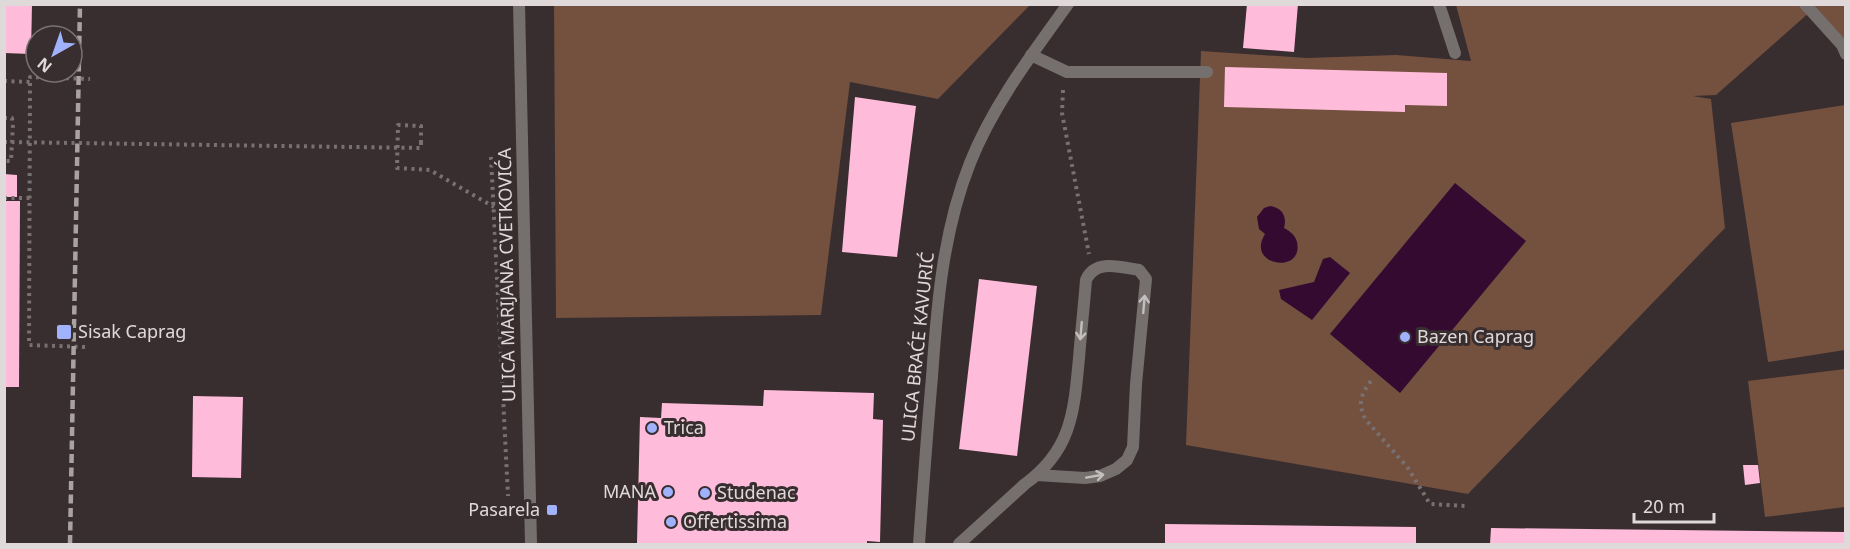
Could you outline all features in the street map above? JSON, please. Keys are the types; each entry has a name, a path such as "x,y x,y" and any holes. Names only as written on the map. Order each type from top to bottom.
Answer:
{"street":[{"name":"ULICA MARIJANA CVETKOVIĆA","path":"519,4 531,544"},
{"name":"ULICA BRAĆE KAVURIĆ","path":"919,544 941,274 951,224 970,163 986,129 1009,88 1068,4"},
{"path":"1439,4 1455,53"},
{"path":"1805,4 1842,45 1845,54"},
{"path":"1031,55 1067,72 1207,72"},
{"path":"959,544 1036,475 1063,441 1075,403 1086,280 1089,273 1101,266 1138,270 1146,279 1136,384 1133,447 1127,460 1116,469 1100,476 1085,478 1036,475"}],"path":[{"path":"1063,70 1062,113 1088,251 1095,268"},
{"path":"84,79 90,79"},
{"path":"4,81 24,82"},
{"path":"30,84 29,345 85,347"},
{"path":"4,118 12,118 11,161 4,161"},
{"path":"4,142 302,147 349,147 385,148 397,148 409,148 421,148 421,126 398,125 398,131 398,141 398,151 397,168 430,170 494,207"},
{"path":"491,157 508,498"},
{"path":"4,198 30,198"},
{"path":"1371,381 1361,397 1362,413 1366,420 1408,468 1430,504 1466,506"}],"shaded area":[{"path":"554,4 1030,5 938,99 850,82 821,315 556,318"},
{"name":"Bazen Caprag","path":"1456,5 1845,5 1845,46 1811,11 1716,95 1693,96 1711,99 1725,228 1468,494 1186,445 1201,51 1307,58 1396,55 1471,61"},
{"path":"1845,105 1845,350 1768,362 1731,123"},
{"path":"1455,183 1526,241 1400,393 1330,334"},
{"path":"1270,206 1283,214 1284,228 1295,237 1297,242 1297,252 1292,259 1285,262 1268,259 1263,253 1261,245 1265,234 1259,229 1257,217 1264,208"},
{"path":"1330,257 1350,273 1312,320 1281,299 1279,290 1314,282 1323,259"},
{"path":"1845,369 1845,507 1765,517 1748,381"}],"building":[{"path":"4,4 32,4 32,24 24,24 24,54 4,53"},
{"path":"1247,4 1298,4 1294,52 1243,48"},
{"path":"1225,67 1447,73 1447,106 1405,105 1405,112 1224,107"},
{"path":"855,97 916,106 897,257 842,252"},
{"path":"4,174 17,175 17,197 4,197"},
{"path":"4,201 20,201 19,387 4,387"},
{"path":"979,279 1037,286 1017,456 959,449"},
{"path":"764,390 874,393 873,419 883,420 880,542 867,541 867,544 637,543 640,417 661,418 662,403 763,406"},
{"path":"193,396 243,397 241,478 192,477"},
{"path":"1743,465 1758,465 1760,483 1745,485"},
{"path":"1165,524 1416,527 1416,544 1165,544"},
{"path":"1491,528 1846,532 1846,544 1490,544"}],"railway":[{"path":"70,544 80,4"}],"place":[{"name":"Sisak Caprag","path":"64,332"},
{"name":"Bazen Caprag","path":"1405,337"},
{"name":"Trica","path":"652,428"},
{"name":"MANA","path":"668,492"},
{"name":"Studenac","path":"705,493"},
{"name":"Pasarela","path":"552,510"},
{"name":"Offertissima","path":"671,522"}]}
